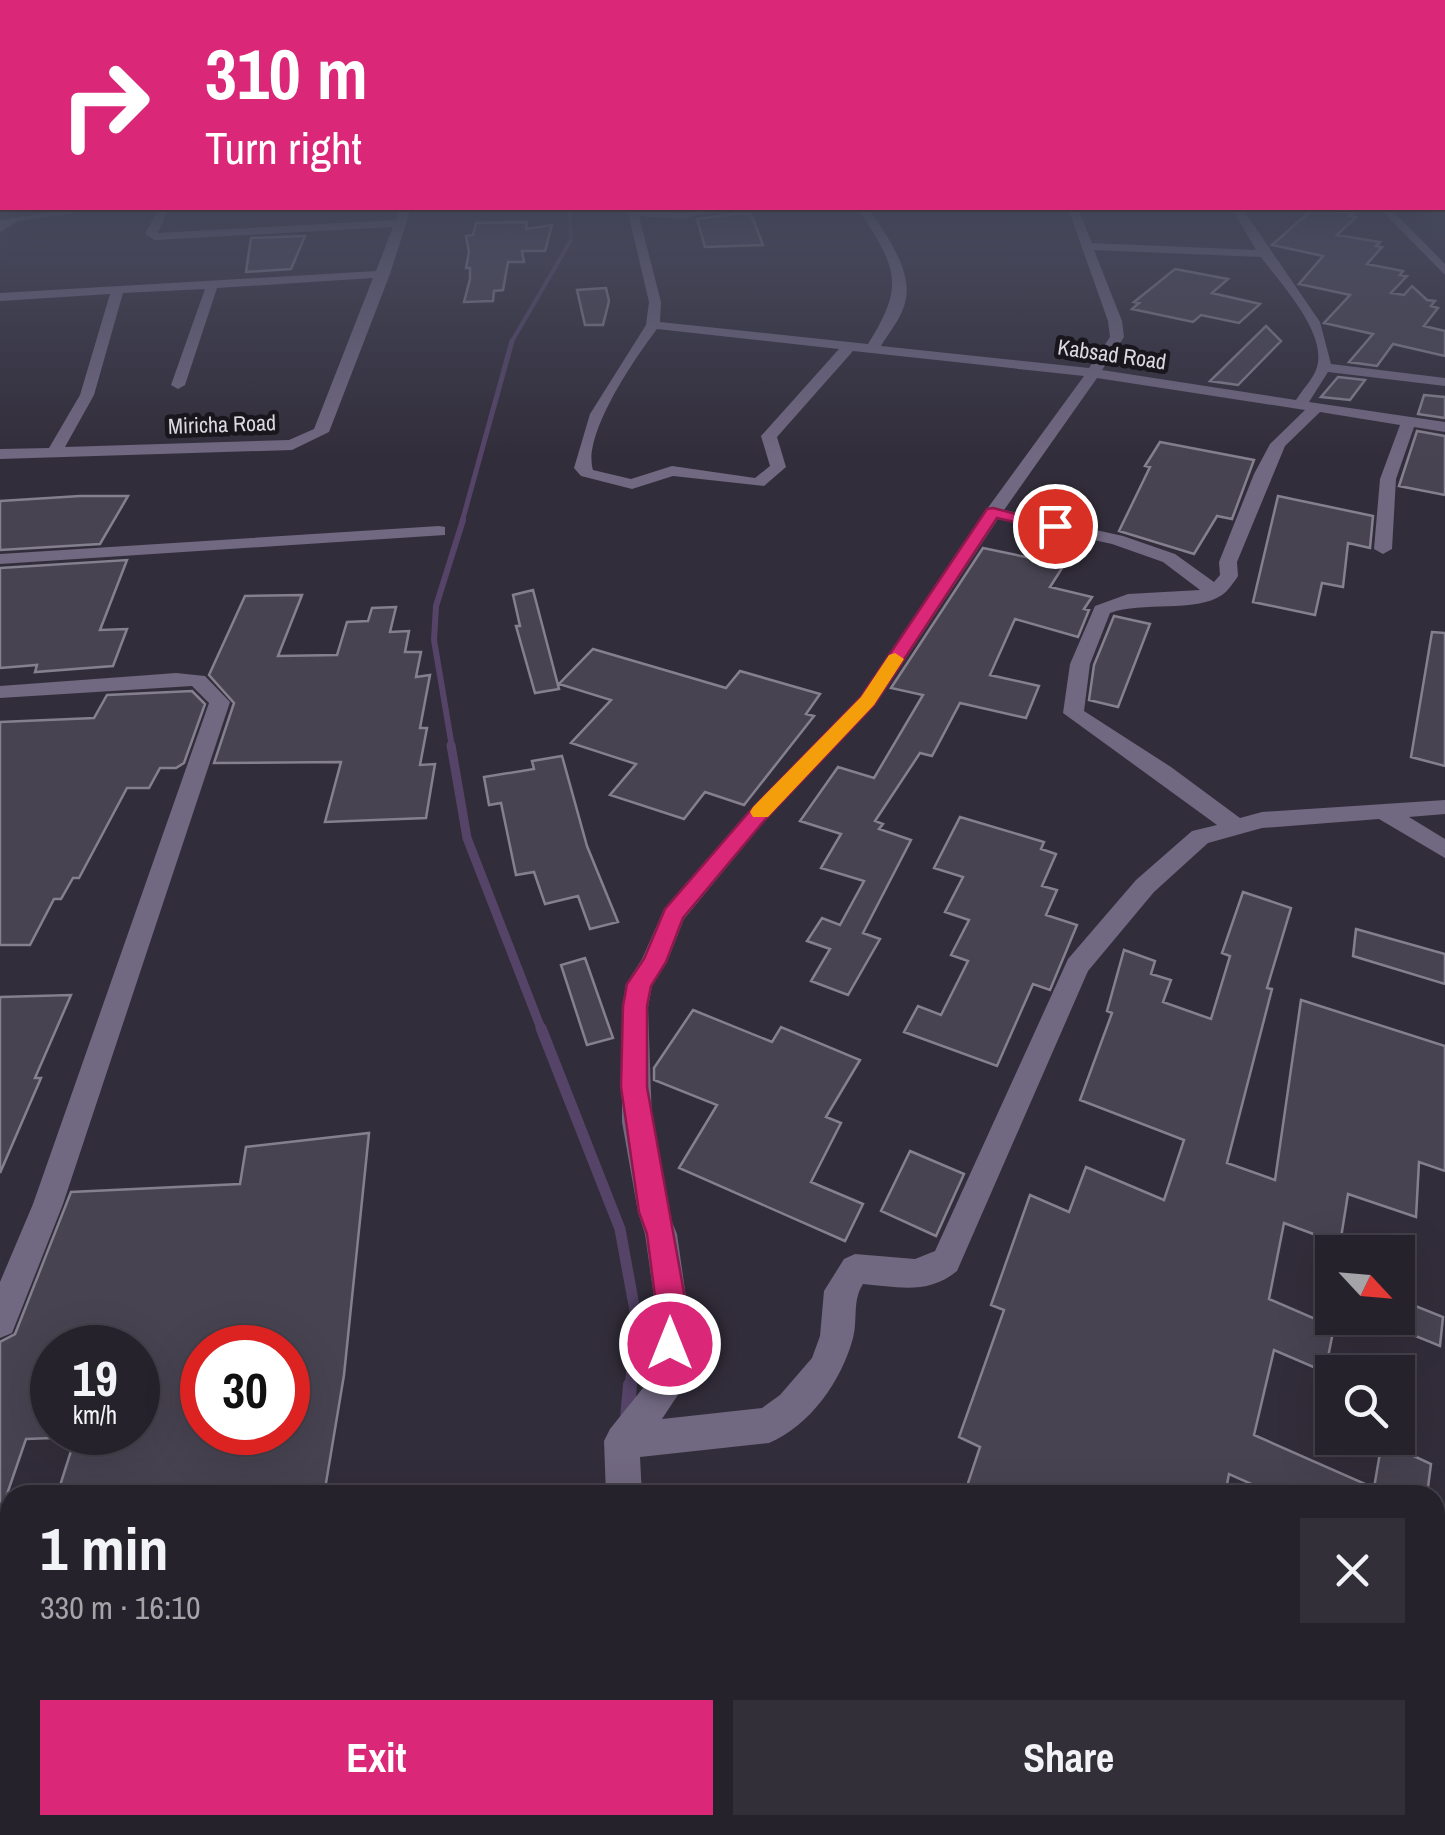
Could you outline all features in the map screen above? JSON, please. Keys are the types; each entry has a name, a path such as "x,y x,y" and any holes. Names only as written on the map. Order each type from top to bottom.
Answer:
{"street":[{"path":"0,297 186,286"},
{"path":"178,385 211,286"},
{"name":"Miricha Road","path":"0,454 292,445 313,438 321,432 379,286"},
{"path":"651,286 655,302 653,325 623,368 583,444 582,468 587,473 632,484 644,484 672,472 758,482 778,467 769,436 850,345"},
{"path":"873,348 899,304 898,286"},
{"path":"624,1485 622,1440 668,1384 671,1304 662,1234 653,1212 637,1122 635,1006 639,984 654,962 673,915 756,817 868,701 993,512 1118,337 1102,286"},
{"path":"1232,826 1163,772 1092,729 1073,714 1072,704 1080,664 1102,610 1128,600 1189,598 1215,592 1229,576 1228,562 1262,474 1278,444 1308,406 1324,367 1318,336 1289,286"},
{"path":"54,452 87,395 118,290"},
{"name":"Kabsad Road","path":"653,325 1092,373 1445,426"},
{"path":"1324,367 1445,382"},
{"path":"1383,549 1388,479 1409,420"},
{"path":"993,512 1116,540 1169,558 1215,592"},
{"path":"0,559 439,530"},
{"path":"0,1322 48,1204 220,702 210,688 198,680 187,679 1,693"},
{"path":"622,1440 769,1424 792,1406 824,1369 836,1336 840,1292 854,1269 884,1268 912,1276 936,1272 946,1261 1077,966 1146,886 1200,837 1232,826 1445,807"},
{"path":"1383,811 1445,850"}],"building":[{"path":"468,286 504,286 503,290 494,291 493,301 464,302"},
{"path":"1154,286 1220,286 1212,293 1260,304 1239,323 1201,315 1193,322 1132,309 1139,303 1134,302"},
{"path":"1307,286 1398,286 1391,293 1404,295 1412,286 1427,300 1435,301 1431,306 1438,308 1424,326 1445,331 1445,356 1393,344 1377,366 1349,362 1373,334 1324,323 1350,295"},
{"path":"606,288 609,301 603,325 585,325 577,290"},
{"path":"1266,326 1281,341 1238,385 1210,381"},
{"path":"1338,377 1365,380 1350,400 1321,397"},
{"path":"1424,395 1445,397 1445,418 1418,414"},
{"path":"1417,431 1445,436 1445,495 1399,486"},
{"path":"1160,442 1254,460 1232,519 1217,516 1194,554 1119,531 1150,467 1145,466"},
{"path":"128,496 100,544 0,550 0,501"},
{"path":"1278,496 1373,516 1370,548 1348,543 1343,587 1322,583 1315,615 1253,602"},
{"path":"983,548 1064,565 1050,587 1092,597 1084,609 1089,610 1078,637 1015,619 990,675 1039,686 1026,718 960,703 932,756 920,753 875,821 883,824 879,829 911,840 863,933 880,939 848,995 811,981 830,949 807,941 822,918 840,925 864,881 821,868 841,834 800,821 838,767 874,778 923,695 891,688"},
{"path":"127,560 100,630 127,629 113,666 35,672 37,665 0,668 0,568"},
{"path":"533,590 559,689 535,693 516,626 520,626 513,595"},
{"path":"302,595 278,656 337,655 347,622 368,621 372,608 396,607 390,632 409,631 405,652 421,652 416,677 430,675 420,728 427,728 420,765 435,764 426,818 325,822 341,762 214,763 234,703 209,675 245,596"},
{"path":"1114,616 1150,624 1118,707 1089,700 1094,665"},
{"path":"1432,632 1445,633 1445,766 1411,757"},
{"path":"593,649 726,688 740,671 820,694 806,714 814,716 744,805 705,792 684,819 610,795 636,764 571,743 611,700 559,684"},
{"path":"192,691 205,704 184,763 176,768 160,768 149,788 127,788 79,878 73,878 61,899 54,899 30,945 0,945 0,722 94,718 107,695"},
{"path":"562,756 587,846 618,922 590,929 578,896 545,904 534,872 516,875 501,803 489,805 484,777 534,769 532,761"},
{"path":"960,817 1044,842 1041,849 1056,854 1042,886 1057,890 1046,915 1077,925 1050,990 1033,984 997,1066 904,1032 918,1006 941,1015 968,961 951,955 969,920 945,912 963,877 934,868"},
{"path":"1243,892 1291,908 1267,988 1272,989 1227,1163 1275,1180 1301,1000 1445,1046 1445,1171 1419,1162 1416,1217 1348,1194 1341,1235 1316,1235 1284,1223 1269,1299 1315,1319 1315,1335 1332,1335 1328,1355 1315,1355 1315,1368 1274,1350 1254,1435 1367,1485 1254,1485 1229,1474 1227,1485 967,1485 980,1447 959,1437 1004,1310 991,1305 1030,1195 1069,1212 1086,1167 1164,1200 1184,1140 1080,1100 1112,1013 1107,1011 1124,950 1155,961 1151,974 1171,980 1163,1002 1211,1019 1230,956 1222,953"},
{"path":"1356,929 1445,954 1445,984 1353,956"},
{"path":"585,958 613,1038 587,1045 561,965"},
{"path":"71,995 35,1078 41,1078 0,1173 0,997"},
{"path":"693,1010 772,1042 781,1027 860,1060 826,1117 841,1123 811,1182 863,1204 845,1241 679,1168 717,1105 654,1080 654,1068"},
{"path":"369,1133 344,1375 326,1485 60,1485 70,1455 160,1455 160,1325 30,1325 30,1439 26,1439 10,1485 0,1485 0,1342 15,1334 71,1192 240,1184 246,1147"},
{"path":"910,1151 964,1174 936,1236 881,1211"},
{"path":"1415,1306 1443,1317 1440,1346 1413,1335"},
{"path":"1380,1455 1412,1455 1431,1464 1428,1485 1375,1485"}],"waterway":[{"path":"512,342 544,286"},
{"path":"462,522 512,342"},
{"path":"452,747 434,640 436,606 463,520"},
{"path":"451,745 467,838 542,1031"},
{"path":"541,1028 620,1229 637,1322 630,1387"},
{"path":"627,1418 630,1385"}],"slow traffic":[{"path":"761,812 868,701 895,659"}],"route":[{"path":"670,1344 671,1304 662,1234 653,1212 637,1122 635,1006 639,984 654,962 673,915 756,817 868,701 993,512 1055,526"}]}
